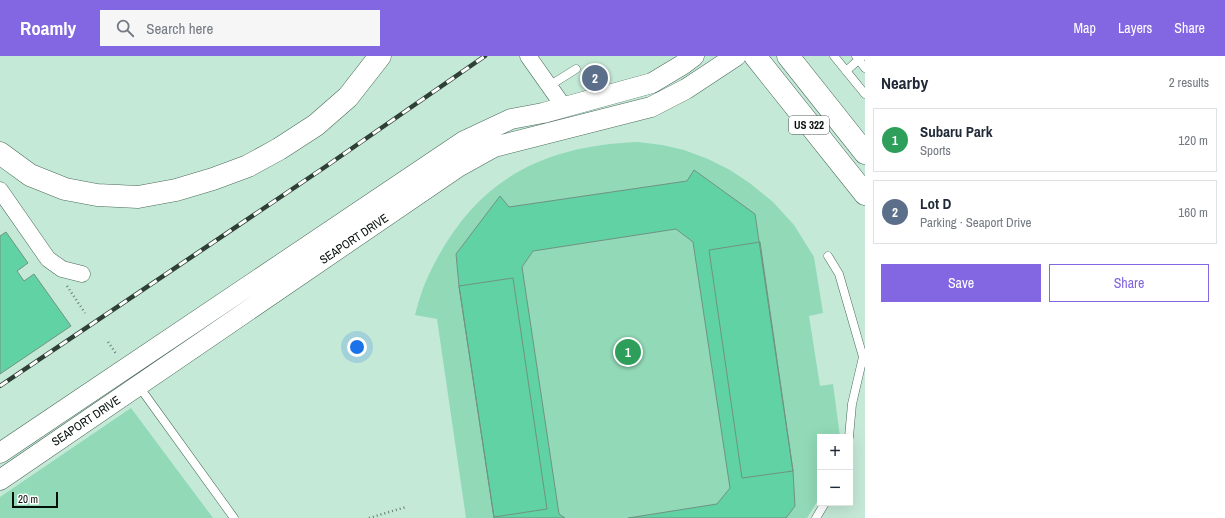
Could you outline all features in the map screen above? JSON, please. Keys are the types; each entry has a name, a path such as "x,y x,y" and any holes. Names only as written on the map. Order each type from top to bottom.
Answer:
{"highway":[{"path":"0,153 30,175 64,189 97,195 138,197 176,190 213,179 248,166 316,126 348,97 380,56"},
{"name":"US 322","path":"755,56 865,194"},
{"name":"US 322","path":"788,56 865,153"}],"street":[{"path":"528,56 564,107"},
{"name":"SEAPORT DRIVE","path":"0,480 13,455 132,377 341,235 494,148 546,123 564,107 652,83 736,56"},
{"name":"SEAPORT DRIVE","path":"546,123 651,106 689,71"},
{"path":"0,190 48,259 62,269 82,274"}],"lane":[{"path":"834,56 865,94"},
{"path":"846,71 859,57 865,68"},
{"path":"549,86 576,69"},
{"path":"828,256 839,274 864,357 852,404 849,434"},
{"path":"132,377 234,518"},
{"path":"816,518 823,506"}],"path":[{"path":"369,518 406,507"}],"green space":[{"path":"638,142 662,145 684,150 708,159 730,170 751,184 773,202 794,225 814,257 823,313 809,316 820,386 833,384 840,434 817,434 817,502 807,518 466,518 437,319 415,315 421,294 443,248 463,219 485,196 510,177 537,162 567,152 601,145"},
{"path":"131,408 213,518 0,518 0,497"}],"building":[{"path":"694,170 755,214 793,471 795,506 786,518 628,518 717,504 730,488 693,242 676,229 533,251 522,267 559,514 565,518 494,518 459,286 456,254 500,196 509,207 687,181"},
{"path":"6,232 28,263 17,271 24,281 34,274 71,326 0,374 0,236"},
{"path":"760,242 793,471 742,478 709,250"},
{"path":"513,278 547,509 494,517 459,286"}],"railway":[{"path":"0,386 325,167 485,56"}],"place":[{"name":"Lot D","path":"595,78"},
{"name":"Subaru Park","path":"628,352"}]}
